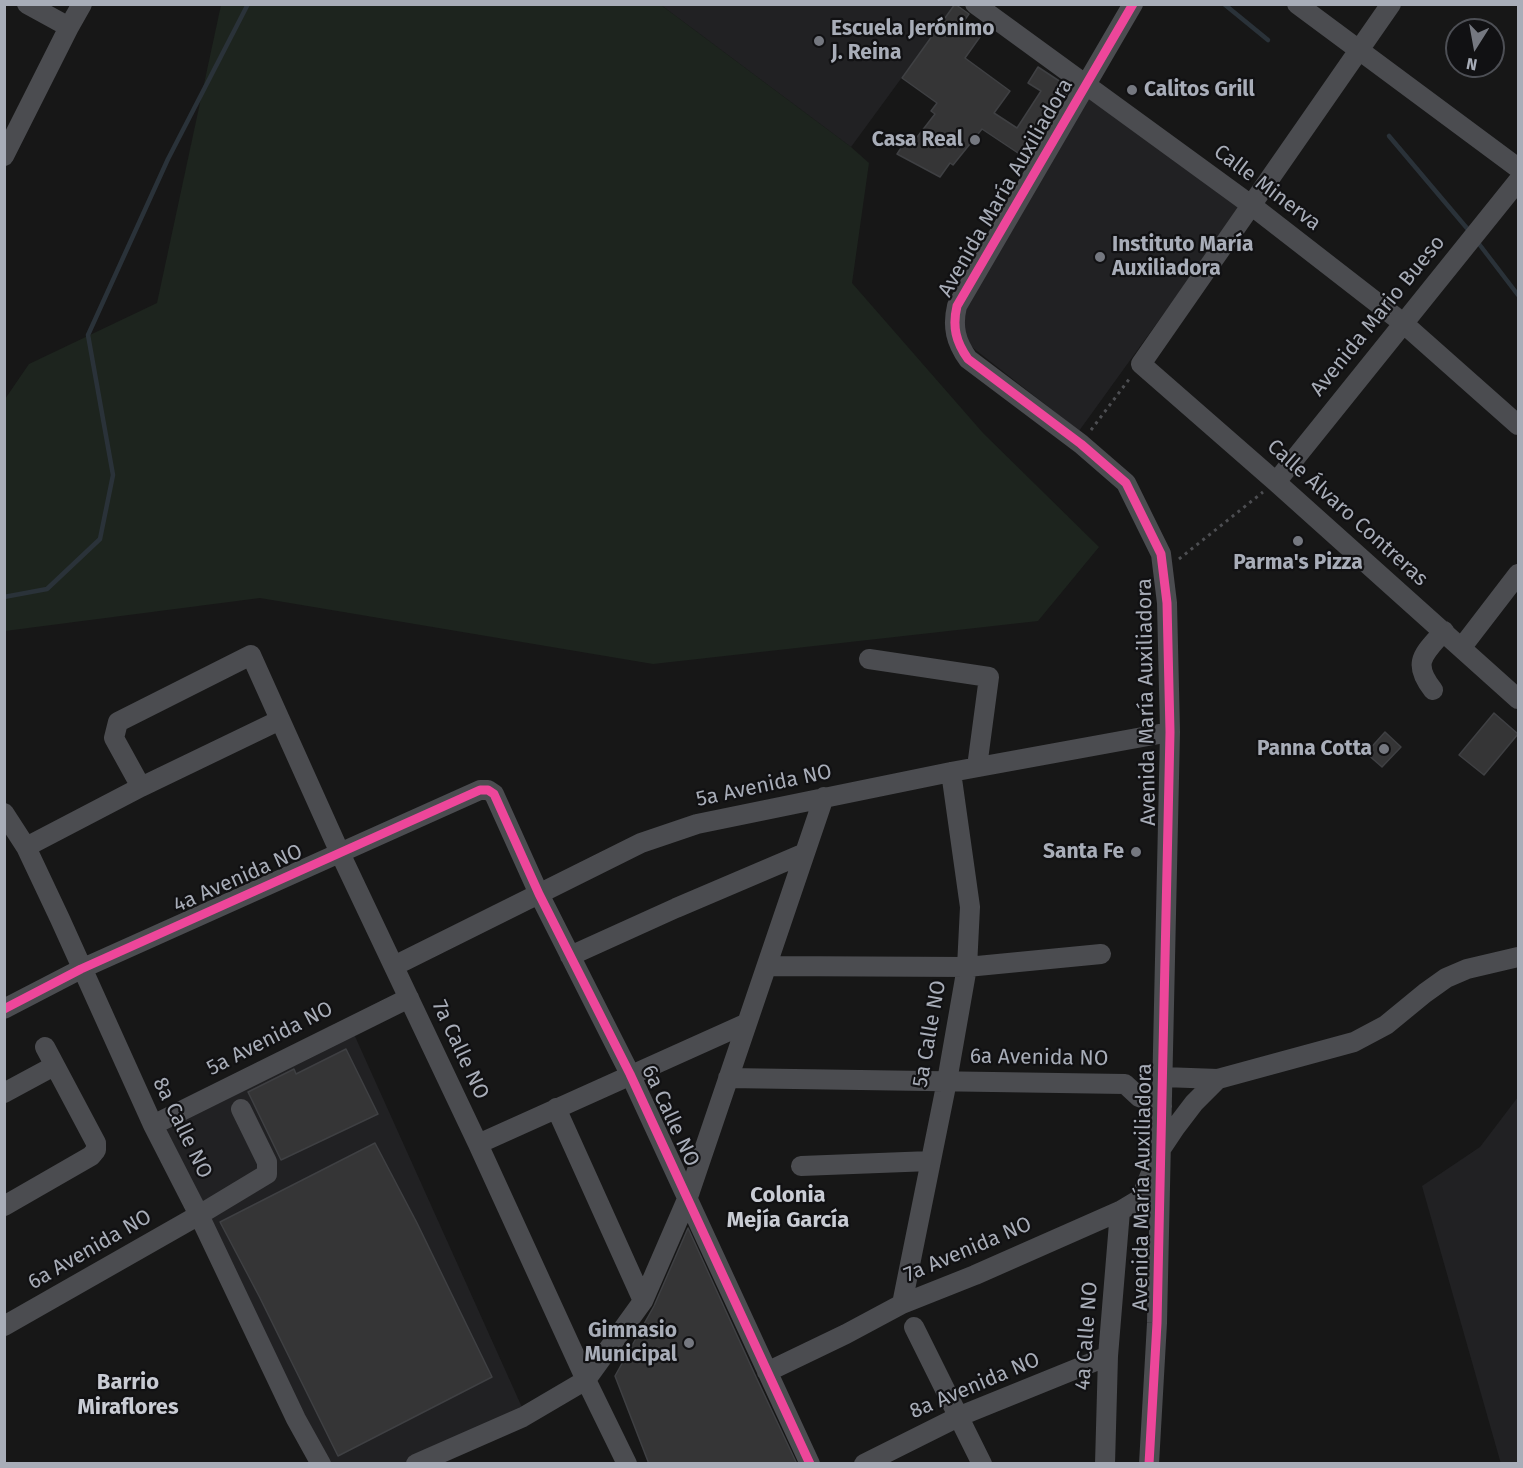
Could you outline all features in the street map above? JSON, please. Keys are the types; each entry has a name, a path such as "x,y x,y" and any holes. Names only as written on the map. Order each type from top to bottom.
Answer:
{"street":[{"path":"27,4 69,27"},
{"path":"4,156 82,4"},
{"name":"Calle Minerva","path":"975,4 1251,205 1403,323 1518,425"},
{"name":"Avenida María Auxiliadora","path":"1133,4 990,247 957,306 954,317 957,339 968,359 1081,444 1126,483 1161,554 1167,603 1170,732 1157,1323 1149,1464"},
{"path":"1297,4 1518,168"},
{"path":"1141,364 1391,4"},
{"name":"Avenida Mario Bueso","path":"1276,482 1518,181"},
{"name":"Calle Álvaro Contreras","path":"1141,364 1518,699"},
{"path":"1462,647 1518,574"},
{"path":"1433,690 1424,680 1420,667 1421,661 1424,654 1444,631"},
{"name":"7a Calle NO","path":"141,787 114,738 118,722 251,656 340,853 627,1464"},
{"path":"869,659 989,677 976,767"},
{"path":"26,847 141,787 280,720"},
{"name":"5a Avenida NO","path":"393,966 641,843 697,824 824,796 1170,732"},
{"name":"5a Calle NO","path":"902,1304 947,1081 967,967 970,907 951,772"},
{"name":"4a Avenida NO","path":"4,1009 81,969 480,790 489,790"},
{"name":"6a Calle NO","path":"489,790 494,794 539,894 630,1074 810,1464"},
{"path":"416,1464 524,1417 586,1380 643,1301 688,1197 824,796"},
{"name":"8a Calle NO","path":"4,813 26,847 153,1125 200,1215 296,1419 321,1464"},
{"path":"570,956 805,854"},
{"path":"767,966 967,967 1101,954"},
{"path":"1163,1077 1218,1079 1354,1042 1386,1025 1446,978 1467,969 1518,957"},
{"name":"5a Avenida NO","path":"153,1125 409,998"},
{"path":"478,1144 747,1023"},
{"path":"4,1206 91,1156 96,1150 96,1143 45,1047"},
{"path":"4,1093 54,1066"},
{"name":"6a Avenida NO","path":"728,1078 1125,1084 1139,1097 1162,1106"},
{"path":"1161,1149 1194,1104 1218,1079"},
{"path":"556,1108 643,1301"},
{"name":"6a Avenida NO","path":"4,1326 200,1215 267,1174 267,1162 241,1109"},
{"name":"7a Avenida NO","path":"767,1372 902,1304 975,1275 1120,1211 1140,1199 1161,1149"},
{"path":"801,1166 931,1161"},
{"name":"4a Calle NO","path":"1105,1464 1108,1356 1120,1211"},
{"path":"914,1327 982,1464"},
{"name":"8a Avenida NO","path":"864,1464 960,1416 1108,1356"}],"path":[{"path":"1081,444 1141,364"},
{"path":"1163,571 1276,482"}],"shaded area":[{"path":"221,5 661,5 851,147 869,163 852,283 983,433 1099,547 1038,621 653,664 260,598 5,631 5,399 29,364 157,303"},
{"name":"Escuela Jerónimo J. Reina","path":"661,5 955,5 851,147"},
{"name":"Instituto María Auxiliadora","path":"1087,97 1240,208 1079,431 968,344 963,330 967,305"},
{"path":"349,1023 525,1414 410,1463 325,1463 154,1122"},
{"path":"1518,1097 1518,1463 1501,1464 1422,1186 1480,1147"}],"building":[{"path":"955,4 969,14 964,21 982,34 965,58 1010,91 994,113 1017,128 1041,91 1028,83 1038,67 1070,88 1027,159 982,129 953,165 950,163 940,177 897,154 905,142 911,145 935,114 931,111 937,103 902,78"},
{"path":"1494,713 1518,734 1484,775 1459,755"},
{"path":"1385,732 1401,747 1382,767 1366,753"},
{"path":"346,1049 378,1114 281,1160 248,1092 294,1069 296,1074"},
{"path":"375,1143 492,1377 338,1456 220,1222"},
{"name":"Gimnasio Municipal","path":"688,1228 797,1464 649,1464 615,1376 654,1306"}],"waterway":[{"path":"4,597 47,589 100,539 113,475 88,335 168,159 248,4"},
{"path":"1224,4 1268,40"},
{"path":"1389,136 1471,233"},
{"path":"1476,240 1518,295"}],"cycle path":[{"path":"1133,4 957,306 955,328 958,340 968,359 1081,444 1126,483 1161,554 1167,603 1170,732 1157,1323 1149,1464"},
{"path":"4,1009 81,969 480,790 488,790 494,794 539,894 630,1074 810,1464"}],"place":[{"name":"Escuela Jerónimo J. Reina","path":"819,41"},
{"name":"Calitos Grill","path":"1132,90"},
{"name":"Casa Real","path":"975,140"},
{"name":"Instituto María Auxiliadora","path":"1100,257"},
{"name":"Parma's Pizza","path":"1298,541"},
{"name":"Panna Cotta","path":"1384,749"},
{"name":"Santa Fe","path":"1136,852"},
{"name":"Gimnasio Municipal","path":"689,1343"}],"district":[{"name":"Colonia Mejía García","path":"788,1208"},
{"name":"Barrio Miraflores","path":"128,1396"}]}
